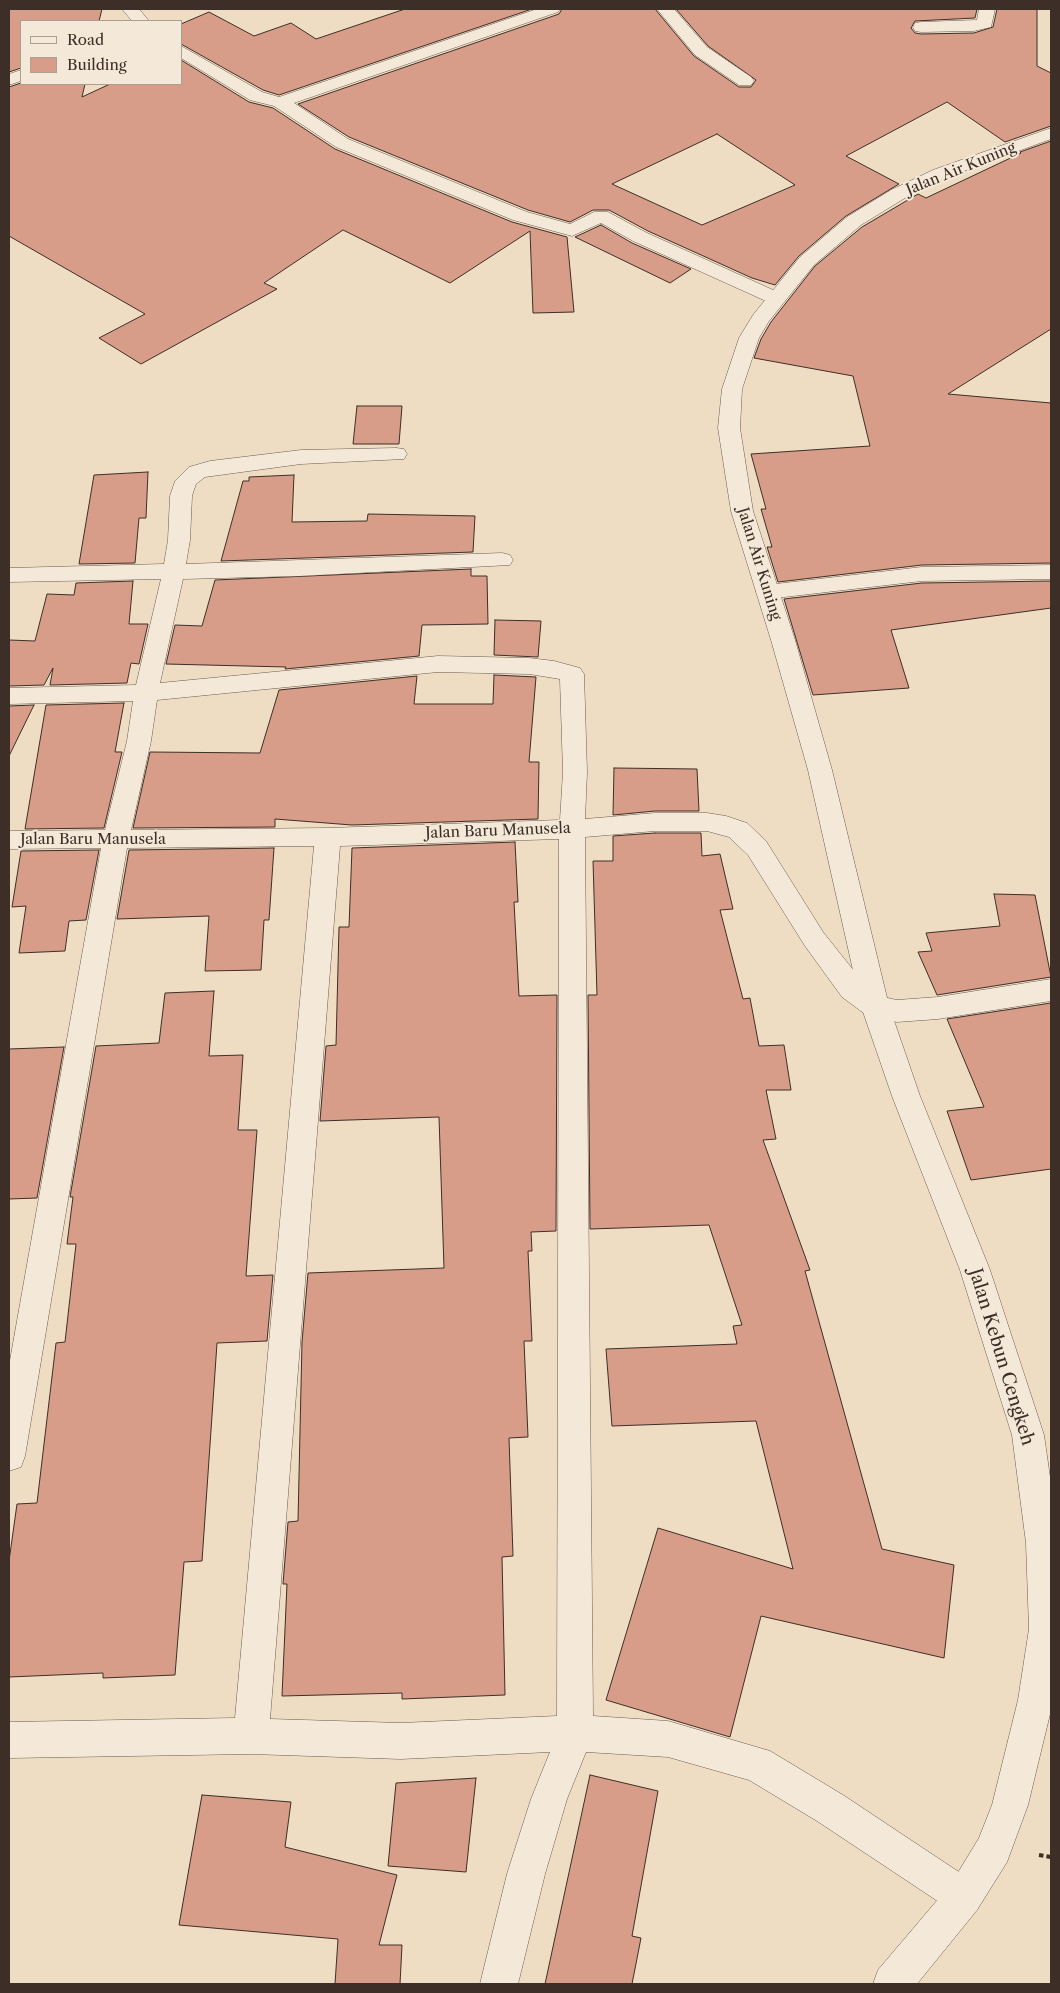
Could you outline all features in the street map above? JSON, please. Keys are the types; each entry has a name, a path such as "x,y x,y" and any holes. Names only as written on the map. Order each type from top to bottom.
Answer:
{"street":[{"path":"130,9 139,20"},
{"path":"280,102 552,9"},
{"path":"666,9 701,51 745,81"},
{"path":"921,27 985,24 986,9"},
{"path":"182,52 256,96 280,102 342,143 520,216 572,230 601,216 675,254 775,298"},
{"name":"Jalan Air Kuning","path":"886,1009 820,770 742,511 730,428 732,389 749,338 775,298 807,261 869,211 939,174 1051,133"},
{"path":"9,1456 115,841 139,742 146,693 174,570 179,540 181,496 186,482 197,472 210,468 301,457 396,454"},
{"path":"9,575 174,570 299,569 502,560"},
{"path":"767,592 922,574 1051,572"},
{"path":"9,696 146,693 438,664 529,666 554,669 572,674 575,772 572,829 575,1733 549,1799 526,1874 498,1984"},
{"name":"Jalan Baru Manusela","path":"9,840 115,841 328,836 572,829 655,822 707,822 726,825 738,830 757,848 814,939 852,989 886,1009"},
{"path":"251,1736 328,836"},
{"path":"886,1009 938,1008 1051,990"},
{"name":"Jalan Kebun Cengkeh","path":"886,1009 906,1096 938,1172 971,1261 1028,1434 1043,1543 1046,1629 1036,1700 1010,1805 994,1849 964,1897 892,1984"},
{"path":"9,1740 251,1736 401,1741 575,1733 668,1739 757,1764 830,1808 964,1897"}],"building":[{"path":"9,9 102,9 99,20 20,20 20,68 9,72"},
{"path":"405,9 532,9 279,95 263,90 182,45 182,24 209,12 254,36 291,23 316,39"},
{"path":"562,9 655,9 694,56 739,87 751,87 756,80 708,46 676,9 977,9 975,18 915,21 911,28 915,33 921,34 974,33 993,27 997,9 1037,9 1037,66 1051,73 1051,126 1005,142 947,102 846,156 899,184 846,216 799,256 775,285 752,278 648,231 609,210 593,210 570,222 528,210 349,137 298,104 559,14","holes":["717,134 795,185 702,225 612,184"]},
{"path":"182,61 249,102 273,108 335,149 512,222 567,237 574,312 533,313 530,231 450,283 343,230 264,283 277,289 141,364 99,338 145,314 9,236 9,87 20,83 20,85 85,85 82,97 108,85 182,85"},
{"path":"1051,141 1051,329 948,394 1051,403 1051,563 922,565 778,582 767,547 772,547 761,509 766,509 751,454 870,446 853,376 754,358 761,339 771,322 815,266 862,227 918,194 926,198 1020,152"},
{"path":"601,225 632,243 691,269 670,283 575,237"},
{"path":"357,406 402,406 399,444 353,444"},
{"path":"148,472 146,518 139,518 135,563 79,564 94,475"},
{"path":"294,475 292,522 367,521 368,514 475,516 473,552 221,561 243,481 249,481 249,477"},
{"path":"471,569 471,576 487,576 488,624 422,625 419,656 285,669 286,667 166,664 175,625 202,626 215,580"},
{"path":"133,581 129,624 148,624 139,664 131,663 127,683 50,685 53,668 44,685 9,686 9,640 35,641 47,594 74,595 76,583"},
{"path":"1051,581 1051,608 891,630 909,688 813,695 784,599 922,583"},
{"path":"495,620 541,621 538,657 494,655"},
{"path":"494,675 536,677 529,762 539,762 538,819 352,825 275,819 275,827 133,828 150,752 260,753 279,690 417,676 414,704 493,704"},
{"path":"124,703 115,752 122,752 104,828 25,829 46,705"},
{"path":"34,705 9,756 9,706"},
{"path":"614,768 697,769 699,811 655,811 613,815"},
{"path":"655,833 701,833 702,856 720,854 733,909 720,910 743,999 750,998 759,1046 784,1045 791,1090 766,1090 776,1139 763,1140 810,1270 805,1271 882,1549 954,1565 944,1658 761,1616 730,1737 606,1700 658,1528 793,1569 756,1421 612,1426 606,1349 737,1344 733,1326 742,1325 709,1225 590,1229 588,995 597,995 593,861 613,861 613,836"},
{"path":"515,842 518,902 514,902 519,996 557,995 556,1231 531,1232 532,1251 528,1251 532,1341 524,1341 528,1437 509,1438 513,1556 502,1557 505,1695 402,1699 402,1693 282,1696 287,1584 283,1584 288,1522 298,1521 302,1342 308,1273 444,1268 439,1117 320,1121 326,1046 336,1045 339,927 349,927 352,848"},
{"path":"274,848 269,920 264,920 261,970 205,971 209,916 117,919 129,850"},
{"path":"99,850 86,920 69,921 65,951 19,953 26,906 12,907 21,851"},
{"path":"994,894 1035,895 1051,977 937,995 918,952 932,951 926,933 1000,926"},
{"path":"214,991 209,1056 243,1055 238,1130 257,1130 246,1276 273,1275 267,1341 217,1343 202,1561 184,1562 175,1675 103,1678 103,1673 9,1677 9,1561 17,1504 37,1503 56,1343 65,1342 76,1244 67,1244 73,1197 70,1197 96,1046 159,1043 165,993"},
{"path":"1051,1003 1051,1169 971,1180 947,1111 984,1107 947,1019"},
{"path":"64,1047 37,1198 9,1199 9,1049"},
{"path":"590,1775 658,1791 632,1936 641,1938 632,1984 545,1984"},
{"path":"476,1778 466,1872 388,1866 396,1783"},
{"path":"202,1795 291,1802 285,1847 397,1875 379,1945 402,1945 400,1984 335,1984 338,1939 179,1925"}]}
